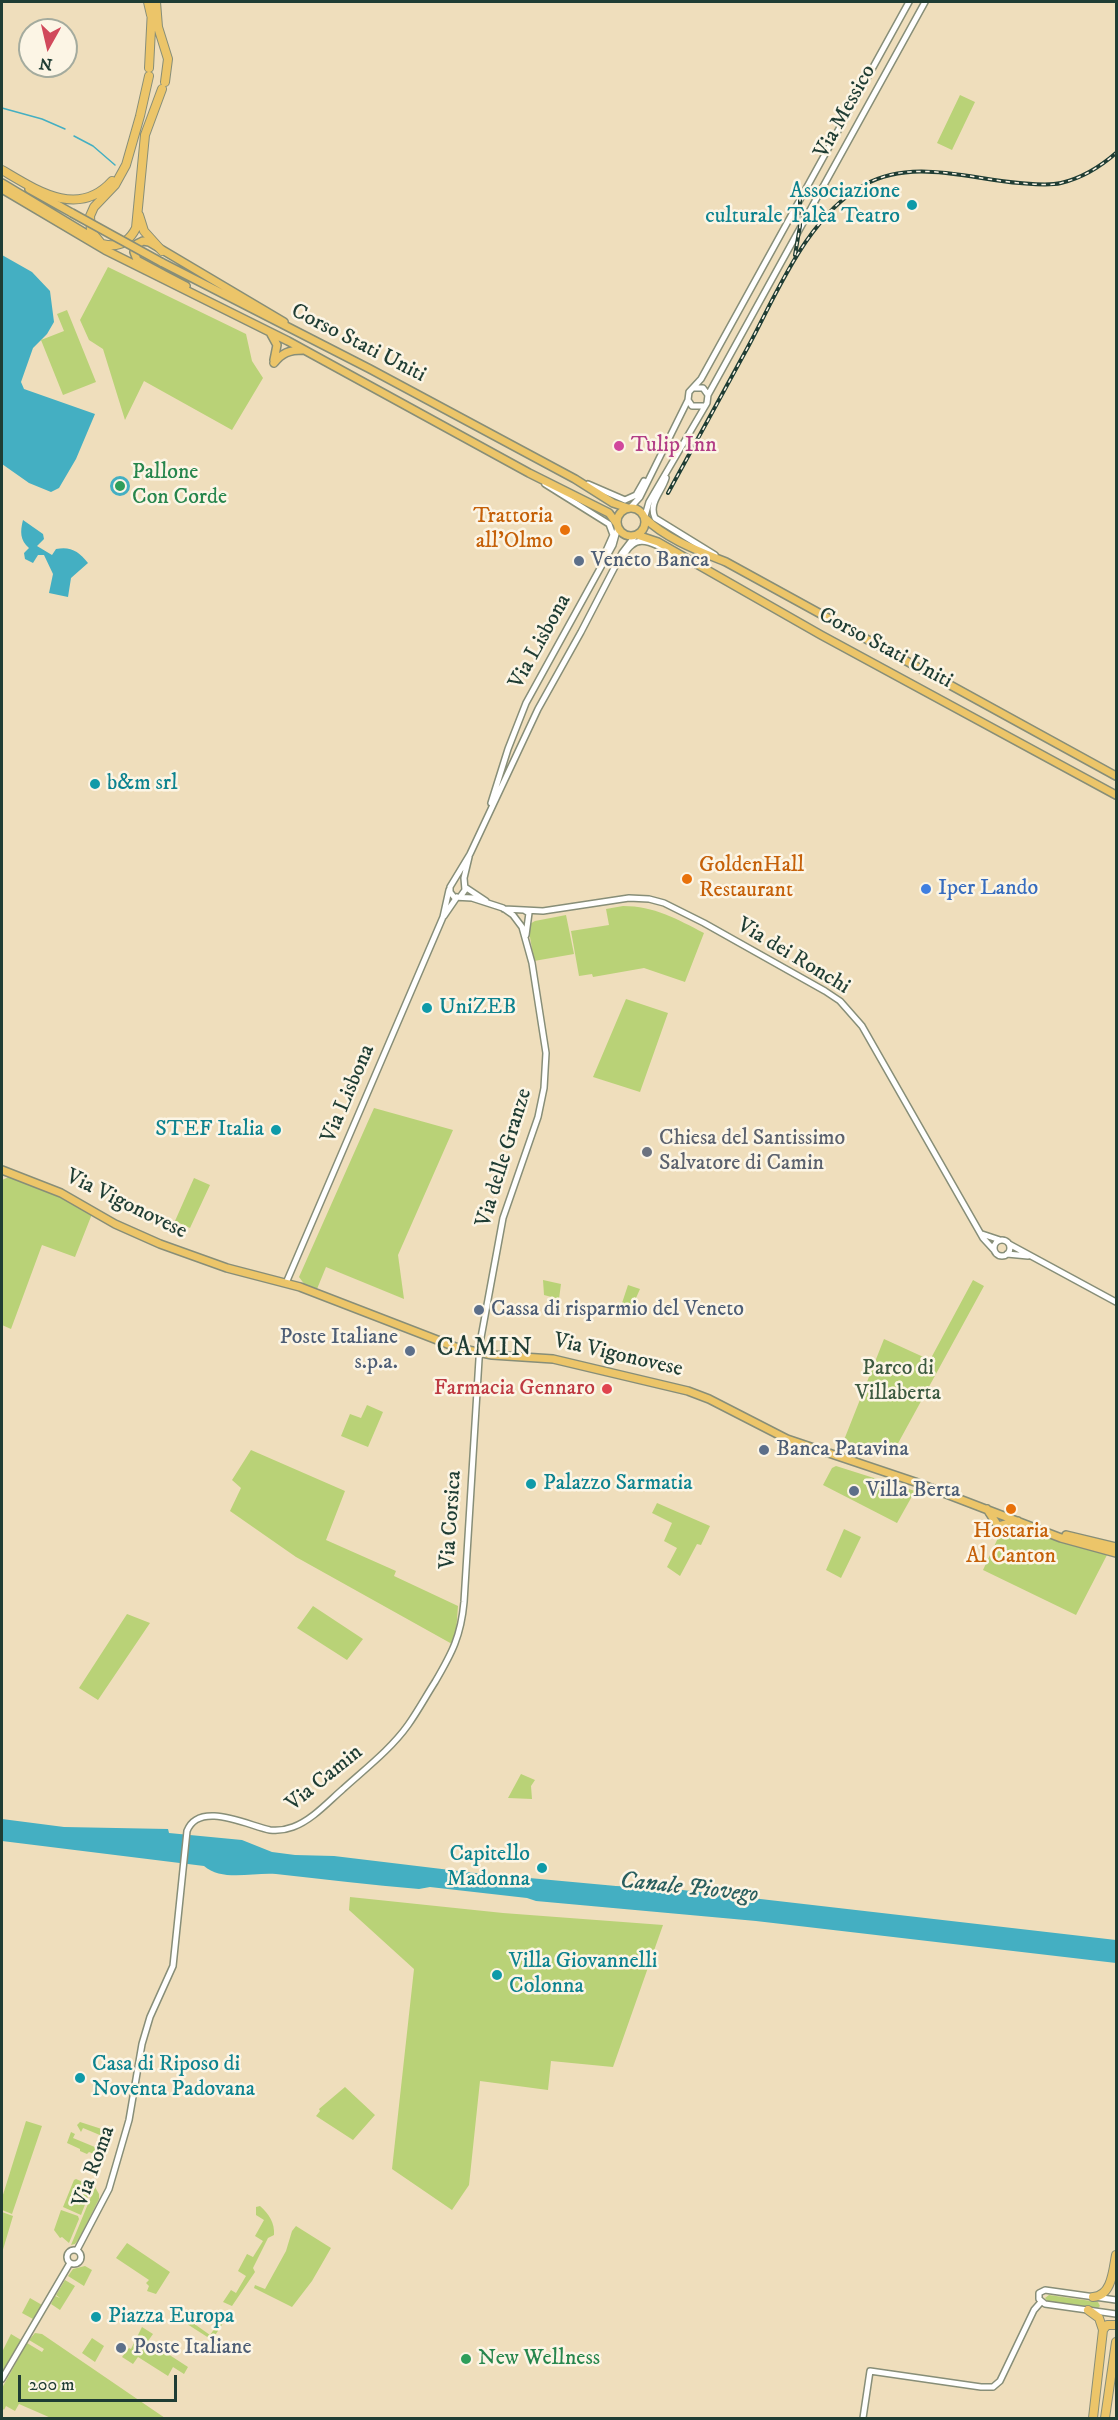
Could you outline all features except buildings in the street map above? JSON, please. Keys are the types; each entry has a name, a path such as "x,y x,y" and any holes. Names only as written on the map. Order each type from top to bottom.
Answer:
{"highway":[{"path":"153,2 168,59 163,86 145,135 136,224 132,236 117,245 102,243 91,231 90,216 94,207 120,177 133,144 149,72 153,2"},
{"path":"2,172 50,196 66,200 83,198 107,187 118,174 133,144"},
{"path":"138,196 144,231 162,251"},
{"path":"1093,2297 1102,2294 1108,2287 1116,2256"},
{"path":"1088,2310 1099,2318 1103,2330 1094,2418"},
{"path":"1103,2330 1107,2325 1116,2325"},
{"path":"1105,2418 1116,2342"}],"main road":[{"name":"Corso Stati Uniti","path":"2,172 161,262 575,479 593,492 629,508"},
{"path":"2,183 102,243 174,280"},
{"name":"Corso Stati Uniti","path":"2,189 79,236 288,341 609,513 617,526"},
{"path":"288,341 137,260 134,252 137,244 143,241 149,242 322,345"},
{"path":"269,332 277,345 274,363 288,351 305,350"},
{"path":"629,508 639,510 645,517 644,528 636,535 625,535 617,526 620,513 629,508"},
{"name":"Corso Stati Uniti","path":"645,517 663,532 726,562 1116,776"},
{"name":"Corso Stati Uniti","path":"636,535 651,538 821,635 1116,795"},
{"name":"Via Vigonovese","path":"2,1170 61,1193 115,1224 160,1244 227,1268 286,1283 443,1342 479,1353 553,1359 681,1389 709,1399 787,1440 987,1509 1001,1519 1018,1521 1061,1538 1116,1553"},
{"name":"Via Vigonovese","path":"1041,1530 1116,1547"}],"street":[{"name":"Via Messico","path":"629,508 640,497 688,400 689,392 701,379 909,2"},
{"name":"Via Messico","path":"645,517 645,509 703,406 707,403 708,395 925,2"},
{"path":"694,388 703,388 708,395"},
{"path":"688,400 692,406 703,406"},
{"path":"575,479 625,501 636,495 657,463"},
{"path":"670,467 664,485 653,504 652,512 655,518 726,562"},
{"path":"529,472 609,524 612,538 593,582"},
{"name":"Via Lisbona","path":"286,1283 443,917 452,883 470,854 489,810 508,749 526,703 615,541 617,526"},
{"name":"Via Lisbona","path":"489,810 502,789 538,709 625,546 636,535"},
{"path":"617,564 632,545 644,541 694,563"},
{"name":"Via Lisbona","path":"443,917 465,893 470,854"},
{"path":"452,883 459,881 465,886"},
{"name":"Via delle Granze","path":"465,886 488,902"},
{"path":"449,890 452,895 459,897"},
{"name":"Via delle Granze","path":"459,897 488,902 503,908 523,910"},
{"name":"Via dei Ronchi","path":"523,910 543,911 624,898 641,898 664,903 704,923 840,1001 862,1026 980,1233 994,1250"},
{"name":"Via delle Granze","path":"479,1353 487,1296 503,1218 538,1117 545,1078 545,1039 526,936 517,920 503,908"},
{"path":"523,910 529,913 529,920 517,920 517,913 523,910"},
{"name":"Via dei Ronchi","path":"529,920 543,911"},
{"name":"Via delle Granze","path":"526,936 529,920"},
{"path":"980,1233 1032,1256 1116,1302"},
{"path":"1000,1240 995,1244 994,1250 1000,1256 1007,1254 1032,1256"},
{"path":"1007,1254 1010,1250 1008,1244"},
{"name":"Via Corsica","path":"434,1682 455,1646 462,1621 479,1353"},
{"name":"Via Camin","path":"176,1953 187,1831 193,1821 216,1816 231,1817 274,1830 296,1826 333,1798 391,1744 408,1726 434,1682"},
{"name":"Via Roma","path":"70,2263 67,2259 68,2252 77,2250 109,2189 129,2120 142,2044 150,2017 173,1966 176,1953"},
{"name":"Via Roma","path":"70,2263 74,2264 80,2259 81,2255 77,2250"},
{"name":"Via Roma","path":"2,2379 70,2263"},
{"path":"863,2418 870,2371 993,2387 1000,2381 1034,2310 1041,2302 1040,2294 1045,2290 1116,2300"},
{"path":"1041,2302 1116,2314"}],"green space":[{"path":"960,95 975,102 952,150 937,143"},
{"path":"108,267 246,334 252,361 263,378 232,430 144,381 125,420 103,349 89,340 80,320"},
{"path":"67,310 96,382 63,395 41,340 64,331 57,314"},
{"path":"623,906 655,911 675,918 704,933 685,982 644,968 593,977 592,974 579,976 571,931 609,925 606,909"},
{"path":"566,915 574,954 534,961 528,925 535,921"},
{"path":"626,999 668,1013 640,1092 593,1077"},
{"path":"374,1108 453,1130 398,1255 404,1299 326,1267 317,1289 305,1285 299,1277"},
{"path":"9,1177 54,1193 92,1214 75,1257 42,1245 11,1329 2,1325 2,1180"},
{"path":"194,1178 210,1185 190,1228 175,1221"},
{"path":"543,1280 561,1284 559,1299 544,1295"},
{"name":"Parco di Villaberta","path":"973,1280 984,1286 890,1458 844,1440 884,1339 930,1360"},
{"path":"628,1285 640,1289 632,1307 636,1309 633,1317 619,1312"},
{"path":"367,1405 383,1412 368,1447 341,1436 350,1414 361,1418"},
{"path":"251,1450 345,1491 326,1540 396,1571 394,1576 458,1606 456,1633 452,1644 296,1557 230,1511 241,1488 232,1480"},
{"path":"836,1466 915,1491 897,1523 823,1485 832,1468"},
{"path":"657,1503 710,1526 701,1545 697,1544 680,1576 667,1567 677,1548 664,1541 672,1523 652,1513"},
{"path":"1015,1528 1107,1555 1076,1615 983,1570 998,1538"},
{"path":"844,1529 861,1537 841,1578 826,1570"},
{"path":"313,1606 363,1639 347,1660 297,1628"},
{"path":"127,1614 150,1623 98,1700 79,1688"},
{"path":"521,1774 535,1780 531,1786 532,1799 508,1798"},
{"path":"350,1897 503,1913 663,1925 613,2067 551,2061 548,2090 480,2081 469,2185 452,2210 392,2169 414,1969 349,1910"},
{"path":"345,2087 375,2115 353,2140 316,2116 319,2109"},
{"path":"26,2121 42,2126 12,2214 2,2210 2,2198"},
{"path":"80,2122 111,2132 113,2135 109,2143 106,2141 107,2138 83,2128 81,2132 77,2125"},
{"path":"71,2132 75,2134 73,2138 102,2150 104,2146 108,2147 104,2158 89,2152 87,2154 67,2143"},
{"path":"76,2179 92,2186 81,2215 63,2207"},
{"path":"95,2187 99,2199 79,2239 71,2245"},
{"path":"260,2206 271,2219 274,2235 268,2238 253,2268 255,2272 232,2306 223,2302 231,2290 236,2293 246,2276 238,2271 247,2254 253,2257 263,2241 255,2236 264,2220 256,2215 256,2207"},
{"path":"61,2210 78,2216 79,2219 69,2243 62,2237 60,2238 54,2230"},
{"path":"2,2212 13,2216 2,2253"},
{"path":"296,2226 331,2248 312,2281 292,2307 254,2288 255,2285 265,2289 286,2251 292,2231"},
{"path":"127,2243 170,2272 156,2294 147,2291 149,2286 146,2283 149,2280 116,2258"},
{"path":"85,2266 92,2270 84,2286 68,2276 73,2269"},
{"path":"65,2280 75,2286 60,2310 51,2304 55,2296 60,2298 56,2295"},
{"path":"1049,2295 1098,2302 1100,2306 1097,2309 1048,2302 1045,2298"},
{"path":"30,2298 42,2305 33,2319 22,2313"},
{"path":"227,2311 227,2317 212,2340 184,2322 186,2318 210,2335"},
{"path":"142,2327 153,2334 148,2341 188,2367 184,2374 173,2367 168,2376 138,2357 133,2364 122,2357 129,2348 131,2349"},
{"path":"35,2333 42,2334 165,2418 51,2418 19,2404 15,2411 6,2406 4,2410 2,2408 2,2388 27,2343 42,2352 44,2349 29,2340"},
{"path":"11,2334 21,2340 2,2372 2,2352"},
{"path":"92,2338 104,2346 95,2362 82,2353"}],"water":[{"path":"2,255 32,272 50,291 54,322 47,334 33,348 21,382 24,389 95,414 76,459 59,488 51,492 29,483 2,464"},
{"name":"Pallone Con Corde","path":"120,476 127,479 130,486 127,493 120,496 113,493 110,486 113,479"},
{"path":"23,520 43,534 44,539 37,546 52,555 56,549 70,549 81,555 88,563 71,578 68,597 49,593 53,574 44,555 38,555 33,563 25,559 24,553 29,548 22,535"},
{"path":"2,1819 64,1827 168,1829 169,1833 242,1840 272,1852 295,1855 334,1856 475,1873 616,1886 665,1888 1116,1940 1116,1963 756,1921 536,1901 430,1887 419,1889 276,1874 220,1874 204,1866 2,1841"}],"waterway":[{"path":"2,108 42,119 65,129"},
{"path":"74,136 93,146 115,165"}],"railway":[{"path":"668,493 796,256 826,215 844,199 864,185 883,177 921,171 1020,183 1056,184 1083,175 1116,153"},
{"path":"795,255 800,226 800,198"}],"place":[{"name":"Associazione culturale Talèa Teatro","path":"912,205"},
{"name":"Tulip Inn","path":"619,446"},
{"name":"Pallone Con Corde","path":"120,486"},
{"name":"Trattoria all'Olmo","path":"565,530"},
{"name":"Veneto Banca","path":"579,561"},
{"name":"b&m srl","path":"95,784"},
{"name":"GoldenHall Restaurant","path":"687,879"},
{"name":"Iper Lando","path":"926,889"},
{"name":"UniZEB","path":"427,1008"},
{"name":"STEF Italia","path":"276,1130"},
{"name":"Chiesa del Santissimo Salvatore di Camin","path":"647,1152"},
{"name":"Cassa di risparmio del Veneto","path":"479,1310"},
{"name":"Poste Italiane s.p.a.","path":"410,1351"},
{"name":"Farmacia Gennaro","path":"607,1389"},
{"name":"Banca Patavina","path":"764,1450"},
{"name":"Palazzo Sarmatia","path":"531,1484"},
{"name":"Villa Berta","path":"854,1491"},
{"name":"Hostaria Al Canton","path":"1011,1509"},
{"name":"Capitello Madonna","path":"542,1868"},
{"name":"Villa Giovannelli Colonna","path":"497,1975"},
{"name":"Casa di Riposo di Noventa Padovana","path":"80,2078"},
{"name":"Piazza Europa","path":"96,2317"},
{"name":"Poste Italiane","path":"121,2348"},
{"name":"New Wellness","path":"466,2359"}],"district":[{"name":"CAMIN","path":"485,1350"}],"water label":[{"name":"Canale Piovego","path":"689,1889"}]}
